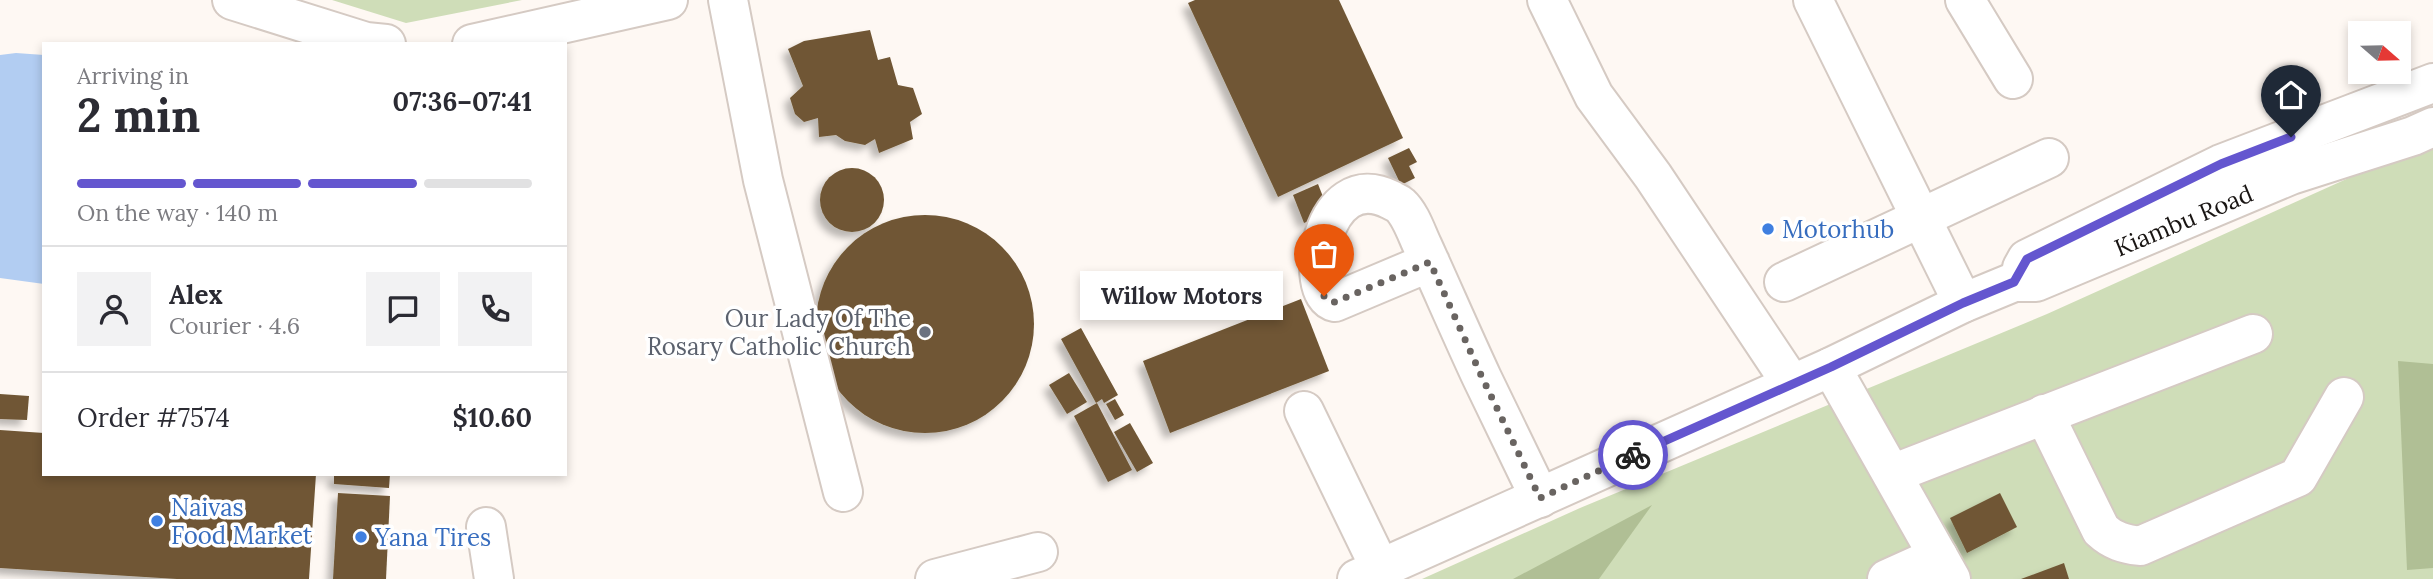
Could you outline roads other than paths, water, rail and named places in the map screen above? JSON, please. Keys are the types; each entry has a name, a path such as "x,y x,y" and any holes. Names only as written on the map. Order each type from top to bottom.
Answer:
{"main road":[{"path":"232,0 373,42"},
{"path":"728,0 763,180 844,492"},
{"path":"1547,0 1594,96 1653,176 1791,383"},
{"path":"1813,0 1963,303"},
{"path":"1965,0 2012,79"},
{"path":"480,42 643,2"},
{"name":"Kiambu Road","path":"2014,282 2027,259 2221,164 2433,83"},
{"name":"Kiambu Road","path":"1369,574 1831,367 1963,303 2014,282 2036,282 2291,175 2413,136 2433,127"},
{"path":"1784,282 2049,158"},
{"path":"1430,262 1540,498"},
{"path":"1892,474 2253,334"},
{"path":"1831,367 1945,567 1887,579"},
{"path":"2044,414 2101,530 2111,539 2140,546 2298,477 2344,397"},
{"path":"1304,411 1369,574"},
{"path":"486,527 494,579"},
{"path":"935,579 1038,552"}],"water":[{"path":"0,55 42,55 42,284 0,278"}],"place":[{"name":"Motorhub","path":"1768,229"},
{"name":"Willow Motors","path":"1324,296"},
{"name":"Our Lady Of The Rosary Catholic Church","path":"925,332"},
{"name":"Naivas Food Market","path":"157,521"},
{"name":"Yana Tires","path":"361,537"}]}
